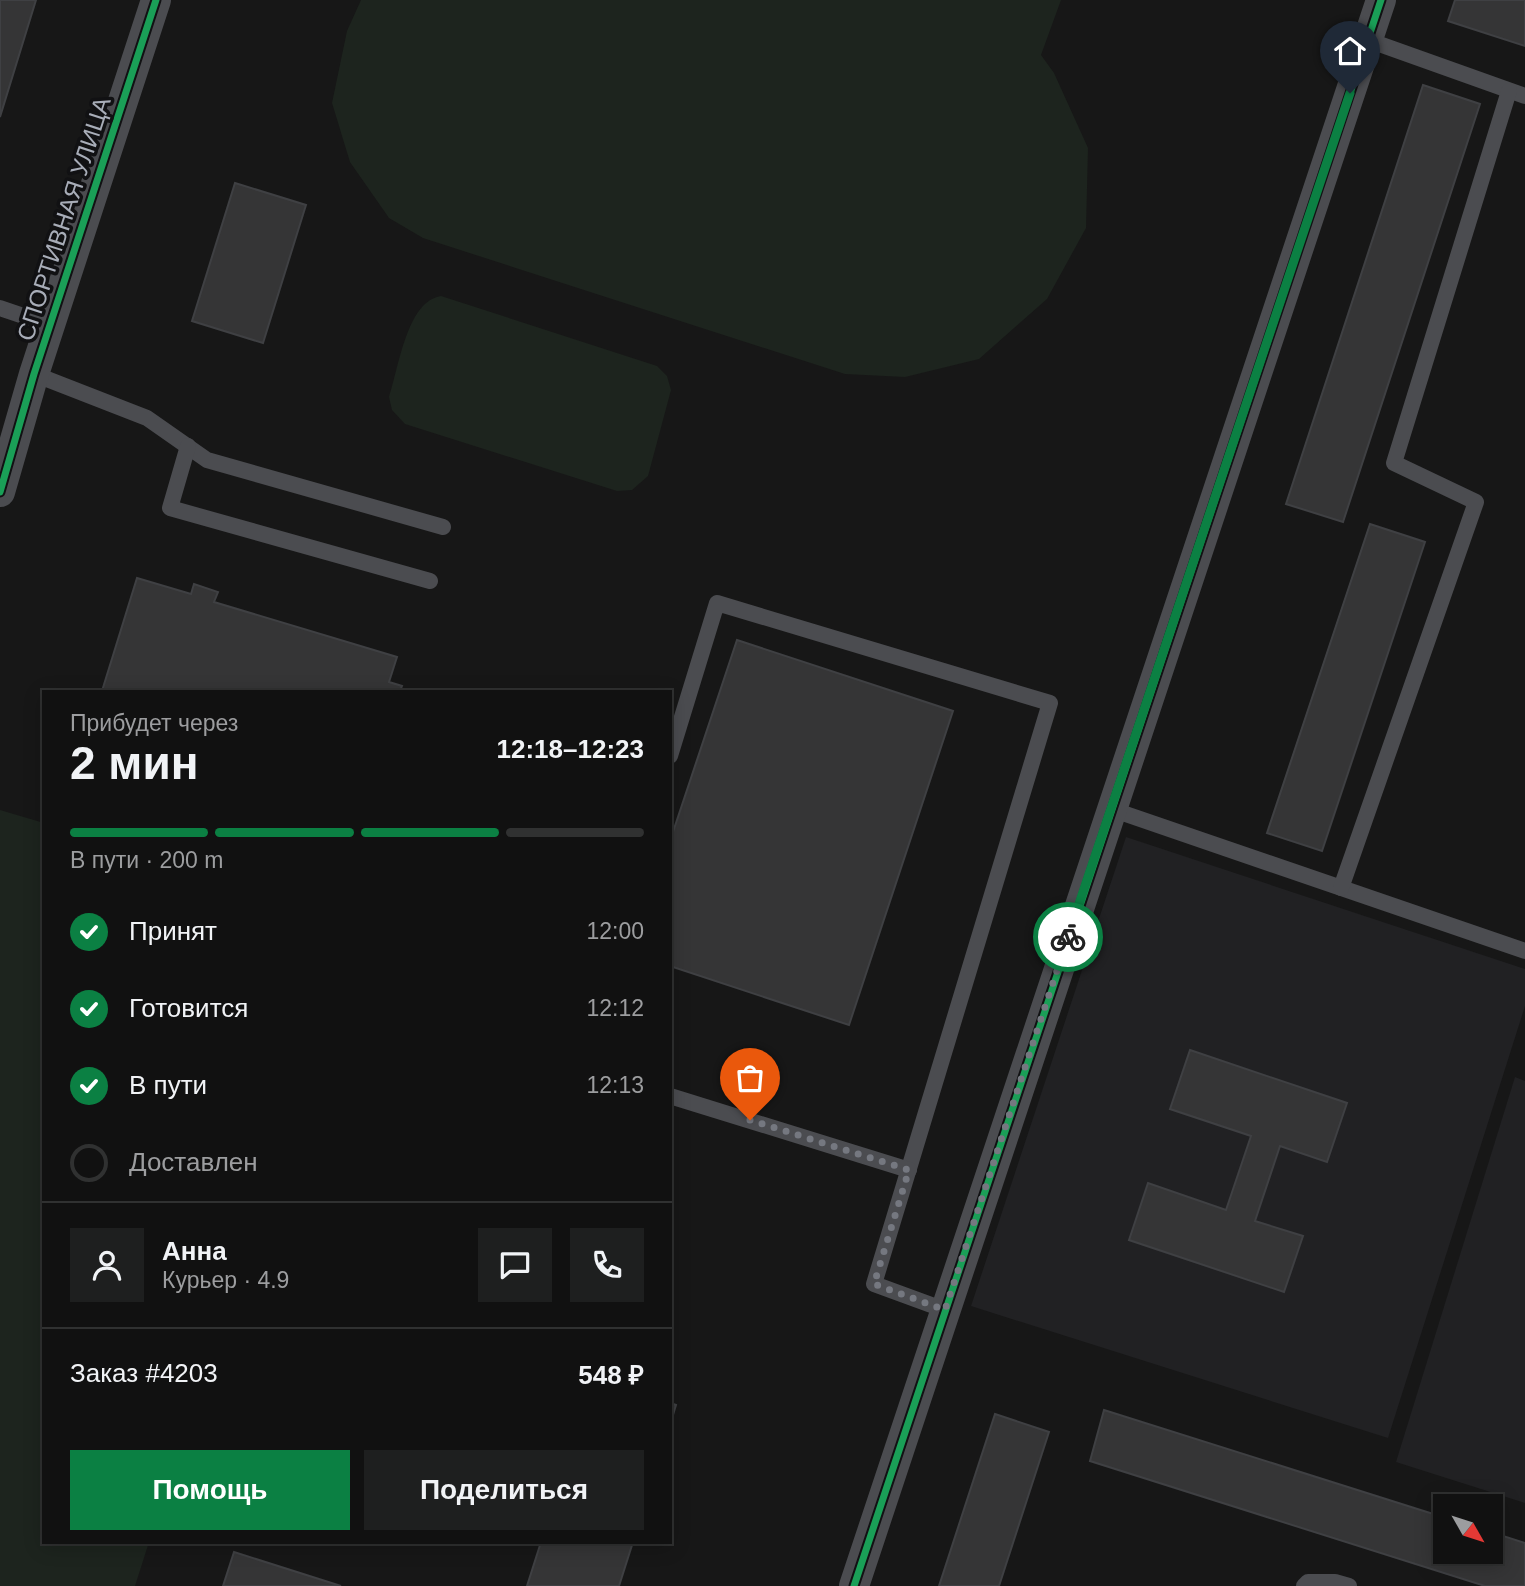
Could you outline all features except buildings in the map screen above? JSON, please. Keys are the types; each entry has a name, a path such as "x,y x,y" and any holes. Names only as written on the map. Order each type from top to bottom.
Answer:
{"street":[{"name":"СПОРТИВНАЯ УЛИЦА","path":"0,492 34,374 156,0"},
{"path":"854,1586 1381,0"}],"lane":[{"path":"1341,888 1476,502 1394,463 1517,94 1368,40"},
{"path":"0,308 50,325"},
{"path":"34,374 147,418 207,460 443,527"},
{"path":"188,446 170,508 430,581"},
{"path":"672,749 717,603 1050,703 874,1284 945,1310"},
{"path":"1111,809 1525,951"},
{"path":"672,1097 909,1170"},
{"path":"1304,1586 1308,1582 1335,1582 1349,1586"}],"shaded area":[{"path":"361,0 1061,0 1041,55 1054,73 1088,148 1086,228 1047,299 979,359 905,377 845,374 423,238 389,218 350,162 332,103 347,31"},
{"path":"441,296 657,366 667,376 671,390 648,476 632,490 617,491 405,424 392,410 389,397 401,353 412,322 420,310 429,301"},
{"path":"0,810 42,822 42,1544 148,1544 135,1586 0,1586"},
{"path":"1126,837 1525,969 1525,1006 1388,1438 971,1306"},
{"path":"1515,1077 1525,1081 1525,1503 1396,1462"}],"cycle path":[{"path":"0,492 34,374 156,0"},
{"path":"854,1586 1381,0"}],"way so far":[{"path":"750,1120 909,1170 874,1284 945,1310 1068,937"}],"route":[{"path":"1068,937 1350,93"}]}
